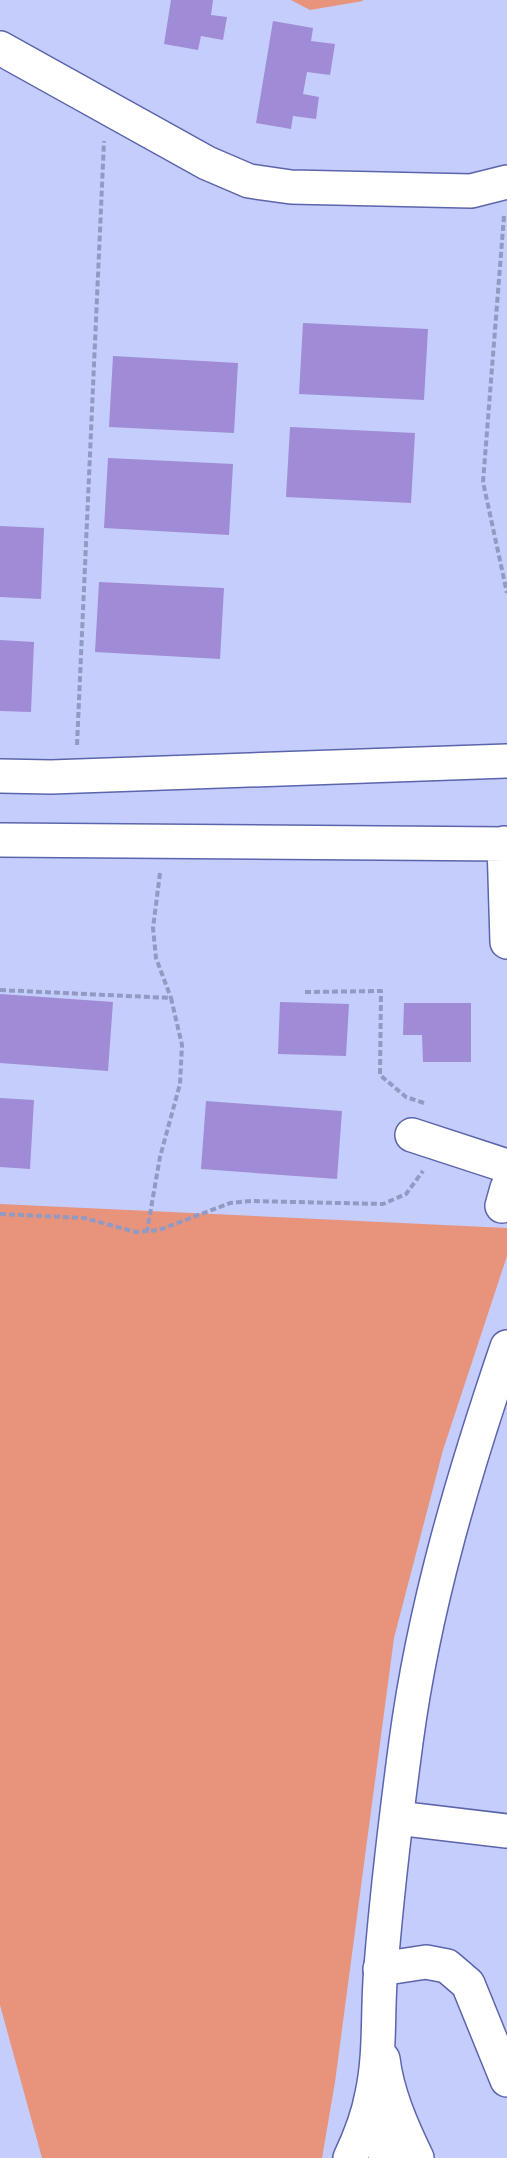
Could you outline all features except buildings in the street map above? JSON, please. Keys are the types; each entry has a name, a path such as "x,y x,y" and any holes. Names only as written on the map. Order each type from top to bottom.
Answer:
{"street":[{"path":"0,48 207,163 249,181 291,187 471,191 507,182"},
{"path":"0,776 507,761"},
{"path":"0,840 506,843 507,942"},
{"path":"425,1139 507,1166"},
{"path":"350,2158 364,2125 373,2092 380,1969 406,1740 426,1621 466,1474 507,1347"},
{"path":"397,1818 507,1831"},
{"path":"380,1969 426,1962 447,1966 468,1984 507,2080"},
{"path":"378,2027 385,2076 417,2158"},
{"path":"373,2092 386,2158"}],"path":[{"path":"76,775 106,107"},
{"path":"507,182 483,482 507,593"},
{"path":"147,1231 160,1157 180,1084 182,1045 171,998 156,958 153,928 164,841"},
{"path":"0,990 171,998"},
{"path":"305,992 381,991 380,1075 406,1097 429,1105"},
{"path":"0,1214 84,1218 136,1232 159,1230 230,1203 251,1201 383,1204 406,1194 426,1166 425,1139"}],"shaded area":[{"path":"291,0 362,0 363,1 310,10"},
{"path":"0,1204 507,1228 507,1256 443,1450 394,1638 335,2082 322,2158 42,2158 0,2005"}]}
